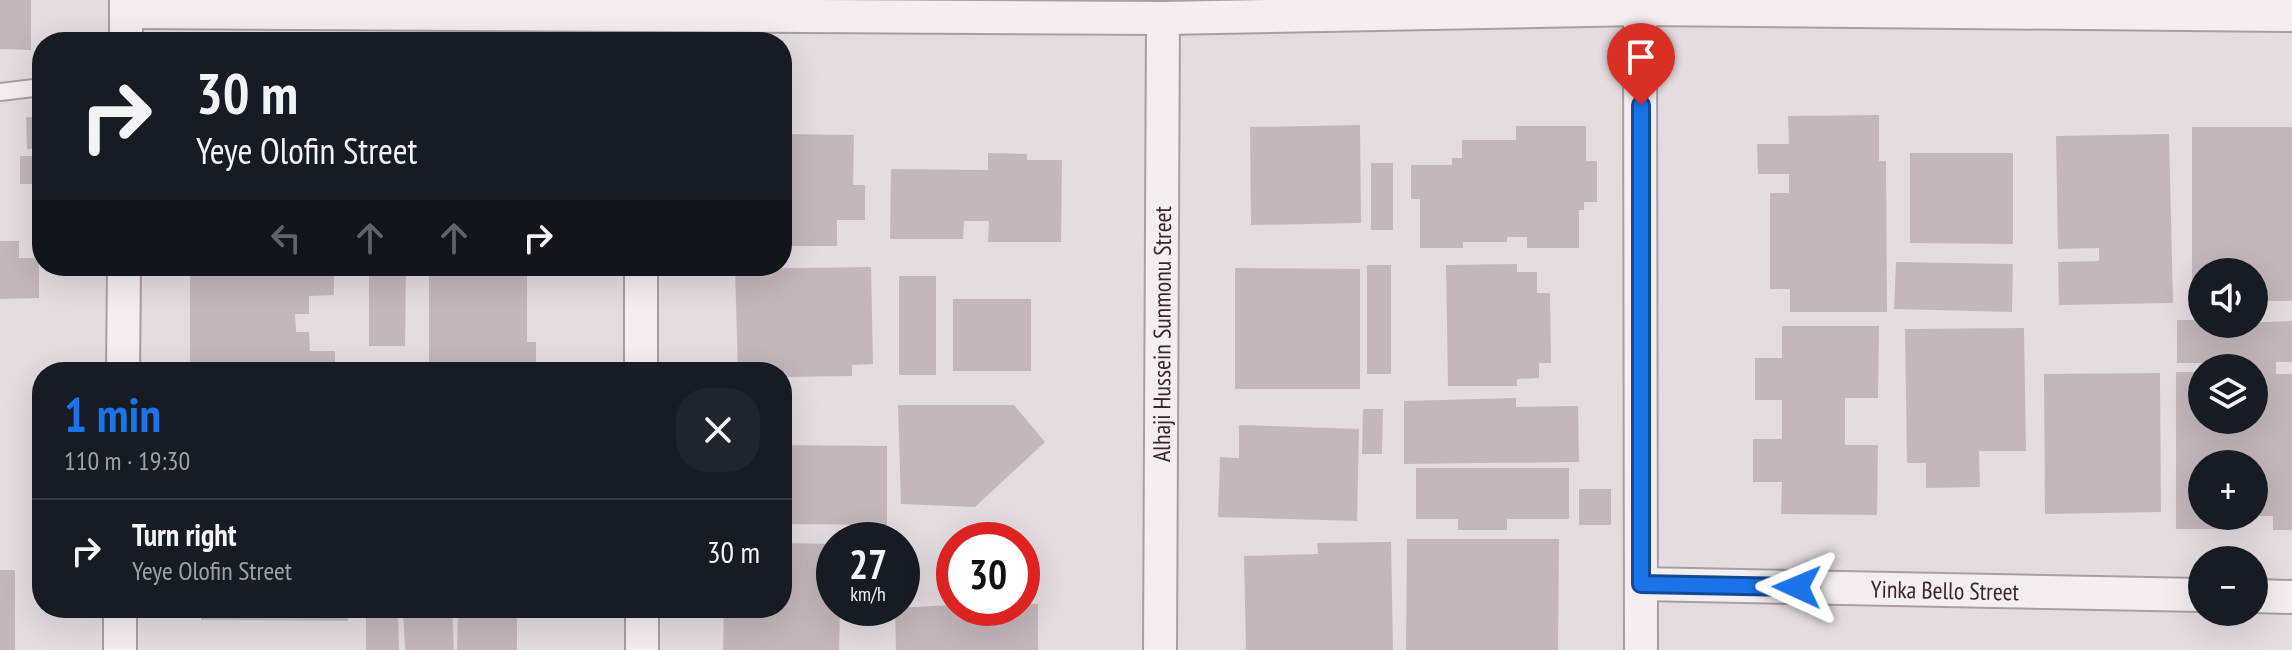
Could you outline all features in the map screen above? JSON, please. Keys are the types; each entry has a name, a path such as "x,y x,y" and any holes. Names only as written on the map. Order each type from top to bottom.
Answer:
{"street":[{"path":"1640,9 1641,650"},
{"path":"126,18 640,29 1640,9 2292,15"},
{"name":"Alhaji Hussein Sunmonu Street","path":"1160,650 1163,18"},
{"path":"123,362 124,276"},
{"path":"641,276 641,362"},
{"name":"Yinka Bello Street","path":"1641,584 2188,595"},
{"path":"2268,596 2292,597"},
{"path":"120,618 120,650"},
{"path":"642,618 642,650"}],"lane":[{"path":"0,92 32,88"}],"building":[{"path":"0,0 31,0 31,50 0,49"},
{"path":"1879,115 1879,161 1886,161 1887,312 1790,312 1790,289 1770,289 1770,193 1789,193 1789,174 1758,174 1757,144 1789,144 1788,116"},
{"path":"26,117 32,117 32,149 27,149"},
{"path":"1360,125 1361,223 1251,225 1250,127"},
{"path":"1516,126 1586,126 1586,161 1597,161 1597,202 1584,202 1584,210 1579,210 1579,248 1527,248 1527,237 1507,237 1507,242 1463,242 1463,248 1420,248 1420,199 1411,199 1411,165 1452,165 1452,158 1462,158 1462,140 1516,140"},
{"path":"2192,127 2292,127 2292,301 2268,301 2268,258 2192,258"},
{"path":"792,134 854,135 853,185 865,185 865,220 837,220 837,246 792,246"},
{"path":"2169,134 2173,303 2059,305 2058,262 2099,261 2099,248 2058,249 2056,136"},
{"path":"988,153 1027,154 1027,160 1062,160 1061,242 988,242 989,221 964,221 963,239 890,239 891,169 988,170"},
{"path":"1910,153 2013,153 2013,244 1910,243"},
{"path":"20,156 32,156 32,184 20,184"},
{"path":"1371,163 1393,163 1393,230 1371,230"},
{"path":"0,241 19,241 19,258 32,258 32,276 39,276 39,298 0,299"},
{"path":"1896,262 2013,264 2012,312 1894,309"},
{"path":"1517,264 1517,272 1537,272 1537,293 1550,293 1551,363 1539,363 1539,378 1517,379 1517,386 1448,386 1446,265"},
{"path":"1367,265 1391,265 1391,374 1367,374"},
{"path":"871,267 873,364 852,365 852,376 792,377 792,362 738,362 735,276 792,276 792,268"},
{"path":"1235,268 1360,269 1360,389 1235,389"},
{"path":"190,276 334,276 334,295 309,296 309,314 295,314 296,332 309,332 310,351 335,351 335,362 190,362"},
{"path":"369,276 406,276 405,346 369,346"},
{"path":"429,276 527,276 527,342 536,342 536,362 429,362"},
{"path":"899,276 936,276 936,375 899,375"},
{"path":"953,299 1031,299 1031,371 953,371"},
{"path":"2177,320 2188,320 2188,338 2268,338 2268,322 2292,321 2292,362 2276,362 2276,374 2292,374 2292,530 2273,530 2273,516 2268,516 2268,450 2188,450 2188,529 2176,529 2176,372 2188,372 2188,434 2268,434 2268,354 2188,354 2188,363 2177,363"},
{"path":"1782,326 1879,326 1878,398 1845,398 1845,445 1878,445 1877,515 1781,514 1782,482 1753,482 1753,439 1782,439 1782,400 1755,400 1755,358 1782,358"},
{"path":"2024,328 2026,451 1979,451 1980,487 1926,488 1926,463 1907,463 1905,329"},
{"path":"2160,373 2161,512 2045,514 2044,374"},
{"path":"1516,398 1516,407 1578,406 1579,462 1404,464 1404,401"},
{"path":"898,405 1014,405 1045,442 975,507 901,504"},
{"path":"1363,409 1383,409 1382,454 1362,454"},
{"path":"1239,425 1359,429 1357,521 1218,517 1220,457 1239,458"},
{"path":"792,445 887,446 887,522 792,524"},
{"path":"1416,468 1569,468 1569,519 1507,519 1507,530 1458,530 1458,519 1416,519"},
{"path":"1579,489 1611,489 1611,525 1579,525"},
{"path":"1407,539 1559,539 1558,650 1406,650"},
{"path":"1391,542 1393,650 1246,650 1244,556 1318,554 1317,543"},
{"path":"792,543 816,544 816,626 840,626 839,650 723,650 724,618 792,618"},
{"path":"0,570 15,570 15,650 0,650"},
{"path":"936,606 936,626 1038,626 1038,650 896,650 895,626 920,626 920,607"},
{"path":"201,618 348,618 348,621"},
{"path":"366,618 398,618 399,650 366,650"},
{"path":"403,618 452,618 454,650 405,650"},
{"path":"458,618 517,618 517,650 457,650"}],"route":[{"path":"1641,105 1641,584 1797,587"}]}
